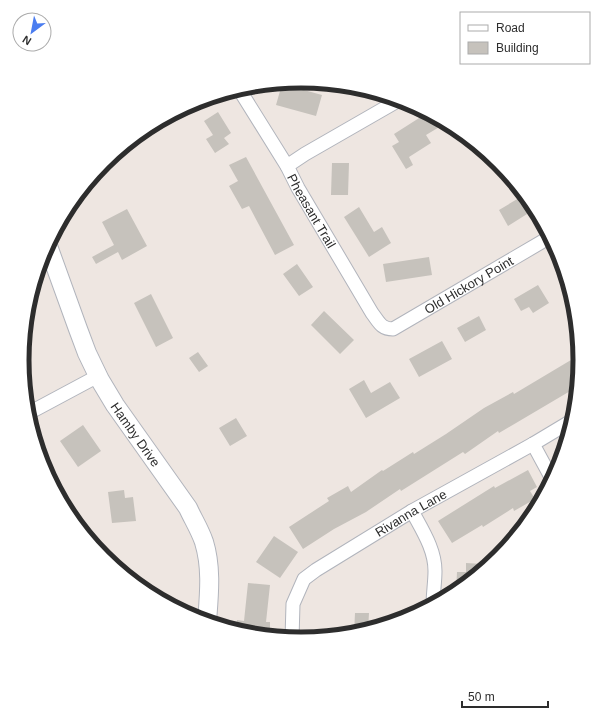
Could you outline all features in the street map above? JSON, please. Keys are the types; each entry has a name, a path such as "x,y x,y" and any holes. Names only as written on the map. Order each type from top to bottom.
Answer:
{"street":[{"name":"Pheasant Trail","path":"243,95 287,166 298,188 372,313 383,327 387,329"},
{"path":"287,166 392,104"},
{"name":"Old Hickory Point","path":"387,329 394,329 545,240"},
{"name":"Hamby Drive","path":"51,254 78,329 98,376 115,405 188,508 204,542 208,560 210,582 207,616"},
{"path":"33,411 98,376"},
{"name":"Rivanna Lane","path":"292,632 293,604 304,579 316,570 412,511 566,424"},
{"path":"533,444 549,473"},
{"path":"412,511 429,544 433,558 435,571 433,598"}],"building":[{"path":"297,88 322,95 316,116 276,105 280,89"},
{"path":"218,112 231,133 224,138 229,144 215,153 206,139 213,135 204,121"},
{"path":"421,117 440,127 426,135 431,143 409,157 413,165 406,169 392,146 399,142 394,134"},
{"path":"246,157 294,245 275,255 249,206 242,209 229,186 238,181 229,165"},
{"path":"332,163 349,163 348,195 331,195"},
{"path":"519,198 529,213 508,226 499,210"},
{"path":"359,207 374,232 382,227 391,243 369,257 344,217"},
{"path":"127,209 147,246 122,260 118,252 96,264 92,257 114,245 102,222"},
{"path":"429,257 432,275 386,282 383,264"},
{"path":"297,264 313,287 299,296 283,274"},
{"path":"538,285 549,303 533,313 529,307 521,311 514,299"},
{"path":"151,294 173,338 156,347 134,303"},
{"path":"324,311 354,340 340,354 311,325"},
{"path":"479,316 486,330 465,342 457,328"},
{"path":"442,341 452,359 419,377 409,359"},
{"path":"198,352 208,366 199,372 189,358"},
{"path":"573,359 571,390 499,433 498,431 465,454 463,452 401,491 400,489 366,512 334,529 303,549 289,527 329,501 327,498 348,486 351,492 382,470 383,471 413,452 414,454 484,408 513,392 514,394"},
{"path":"364,380 371,393 390,382 400,398 366,418 349,389"},
{"path":"236,418 247,436 230,446 219,428"},
{"path":"83,425 101,451 78,467 60,441"},
{"path":"528,470 537,487 530,491 535,499 514,511 513,508 483,527 482,525 452,543 438,521 494,486 495,488"},
{"path":"124,490 125,498 133,497 136,521 112,523 108,492"},
{"path":"274,536 298,552 280,578 256,562"},
{"path":"466,563 481,564 456,584 457,572 466,572"},
{"path":"248,583 270,585 266,622 270,622 270,631 237,624 237,620 244,621"},
{"path":"355,613 369,613 368,624 354,627"}]}
